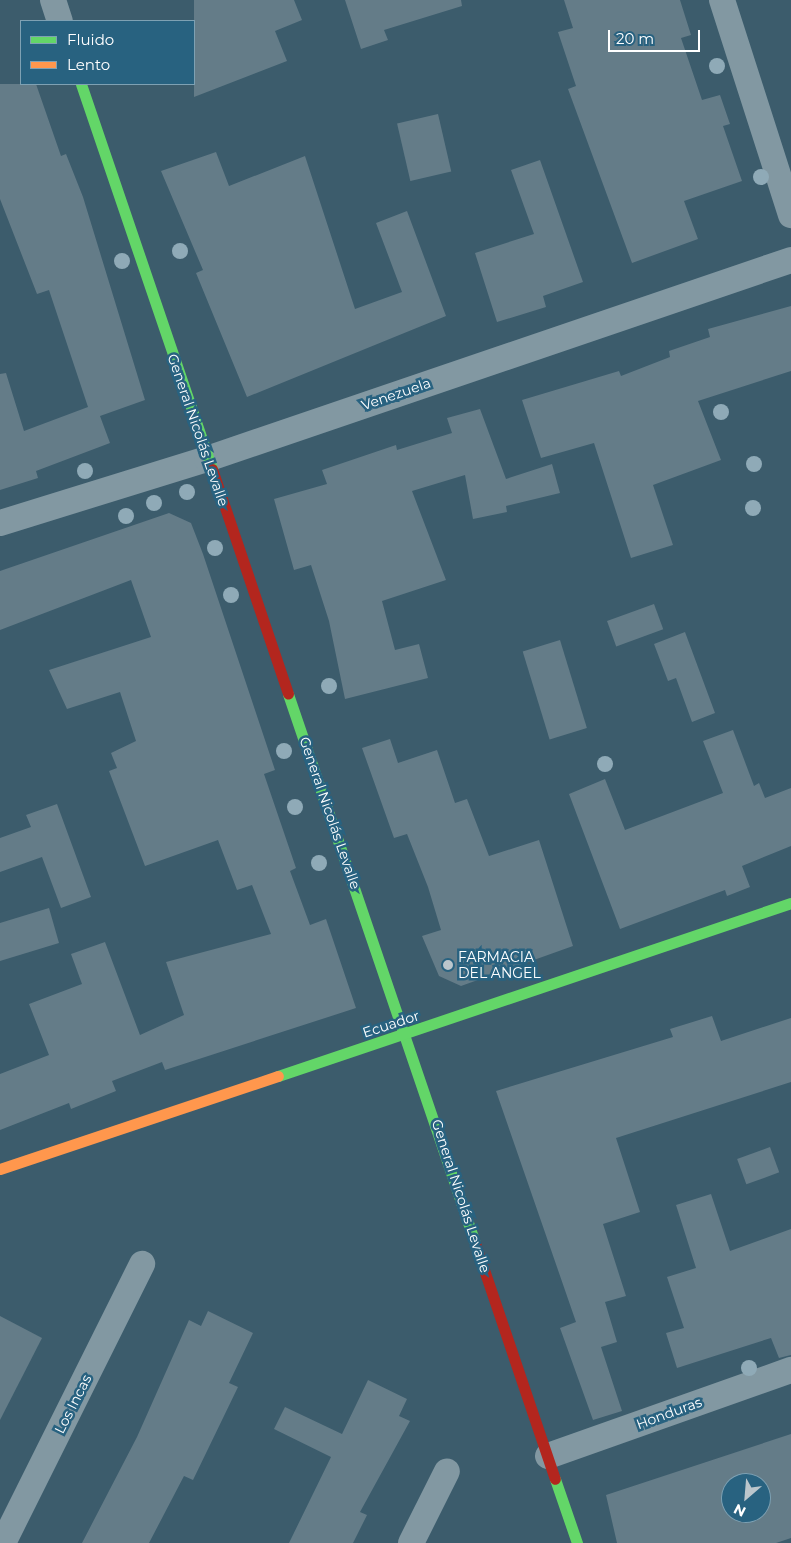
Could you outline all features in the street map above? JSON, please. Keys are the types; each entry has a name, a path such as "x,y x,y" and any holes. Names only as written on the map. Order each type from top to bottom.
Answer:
{"street":[{"path":"53,0 60,20"},
{"path":"722,0 791,215"},
{"name":"General Nicolás Levalle","path":"81,85 207,458 407,1035 577,1543"},
{"name":"Venezuela","path":"0,523 207,458 791,260"},
{"name":"Ecuador","path":"0,1169 407,1035 791,903"},
{"name":"Los Incas","path":"3,1543 142,1264"},
{"name":"Honduras","path":"548,1456 791,1370"},
{"path":"411,1543 447,1471"}],"building":[{"path":"194,0 294,0 302,20 275,31 287,61 194,97"},
{"path":"345,0 461,0 462,6 384,30 388,40 361,49"},
{"path":"564,0 680,0 691,35 681,38 702,100 720,95 730,124 723,126 742,181 684,201 698,239 632,263 568,89 576,86 558,32 573,28"},
{"path":"0,84 36,85 61,156 66,154 83,197 145,400 100,416 110,443 36,471 38,478 0,490 0,374 6,373 24,431 88,407 49,290 37,294 0,199"},
{"path":"438,114 451,171 410,181 397,123"},
{"path":"216,152 229,186 305,156 355,309 402,292 376,223 407,211 446,316 247,397 196,273 203,270 161,171"},
{"path":"540,160 583,282 543,296 546,307 497,322 475,253 534,234 511,170"},
{"path":"791,306 791,371 698,401 721,460 653,485 673,545 631,558 594,443 541,458 522,400 619,371 621,376 670,357 669,351 710,337 708,329"},
{"path":"480,409 506,479 552,464 560,493 506,506 507,512 473,519 465,475 412,491 446,580 382,601 395,650 419,644 428,678 345,699 329,621 311,565 294,570 274,499 327,484 322,470 396,445 397,450 452,433 447,418"},
{"path":"169,513 191,523 203,554 275,770 264,774 296,868 290,871 310,925 326,919 356,1008 165,1070 162,1062 112,1081 116,1091 71,1109 69,1103 0,1130 0,1074 49,1055 29,1004 82,984 71,954 105,942 140,1035 184,1015 166,962 271,934 252,885 237,890 218,840 145,866 109,771 117,768 111,753 136,741 120,692 67,709 49,670 151,637 131,580 0,630 0,571"},
{"path":"654,604 663,629 616,646 607,621"},
{"path":"685,632 715,713 692,722 676,678 668,681 654,644"},
{"path":"560,640 587,728 550,739 523,651"},
{"path":"733,730 754,786 759,783 765,798 791,788 791,846 742,866 750,887 727,896 725,890 620,929 569,794 605,779 625,830 723,793 703,741"},
{"path":"390,739 398,763 437,750 455,803 467,799 489,856 539,840 573,946 461,986 439,976 422,936 441,930 428,887 407,834 394,838 362,748"},
{"path":"57,804 91,897 61,908 42,857 0,872 0,838 31,827 26,815"},
{"path":"49,908 59,943 0,961 0,923"},
{"path":"712,1016 721,1041 791,1018 791,1082 616,1138 640,1212 603,1224 626,1296 605,1302 617,1342 601,1347 622,1411 593,1420 560,1328 576,1322 496,1091 673,1037 670,1029"},
{"path":"770,1147 779,1172 746,1184 737,1159"},
{"path":"711,1194 730,1251 791,1229 791,1355 779,1358 771,1338 677,1368 666,1333 684,1328 667,1277 696,1268 676,1205"},
{"path":"208,1311 253,1333 229,1383 238,1387 193,1480 184,1476 149,1543 82,1543 137,1437 189,1320 201,1326"},
{"path":"0,1316 42,1338 0,1420"},
{"path":"368,1380 407,1399 399,1416 410,1421 360,1512 367,1515 353,1543 289,1543 331,1457 274,1429 285,1407 342,1434"},
{"path":"791,1434 791,1538 776,1543 617,1543 606,1495"}],"traffic: fast":[{"path":"81,85 212,469"},
{"path":"288,694 475,1243"},
{"path":"278,1076 791,903"},
{"path":"555,1479 577,1543"}],"traffic: slow":[{"path":"0,1169 278,1076"}],"traffic: jam":[{"path":"212,469 288,694"},
{"path":"475,1243 555,1479"}],"place":[{"name":"FARMACIA DEL ANGEL","path":"448,965"}]}
